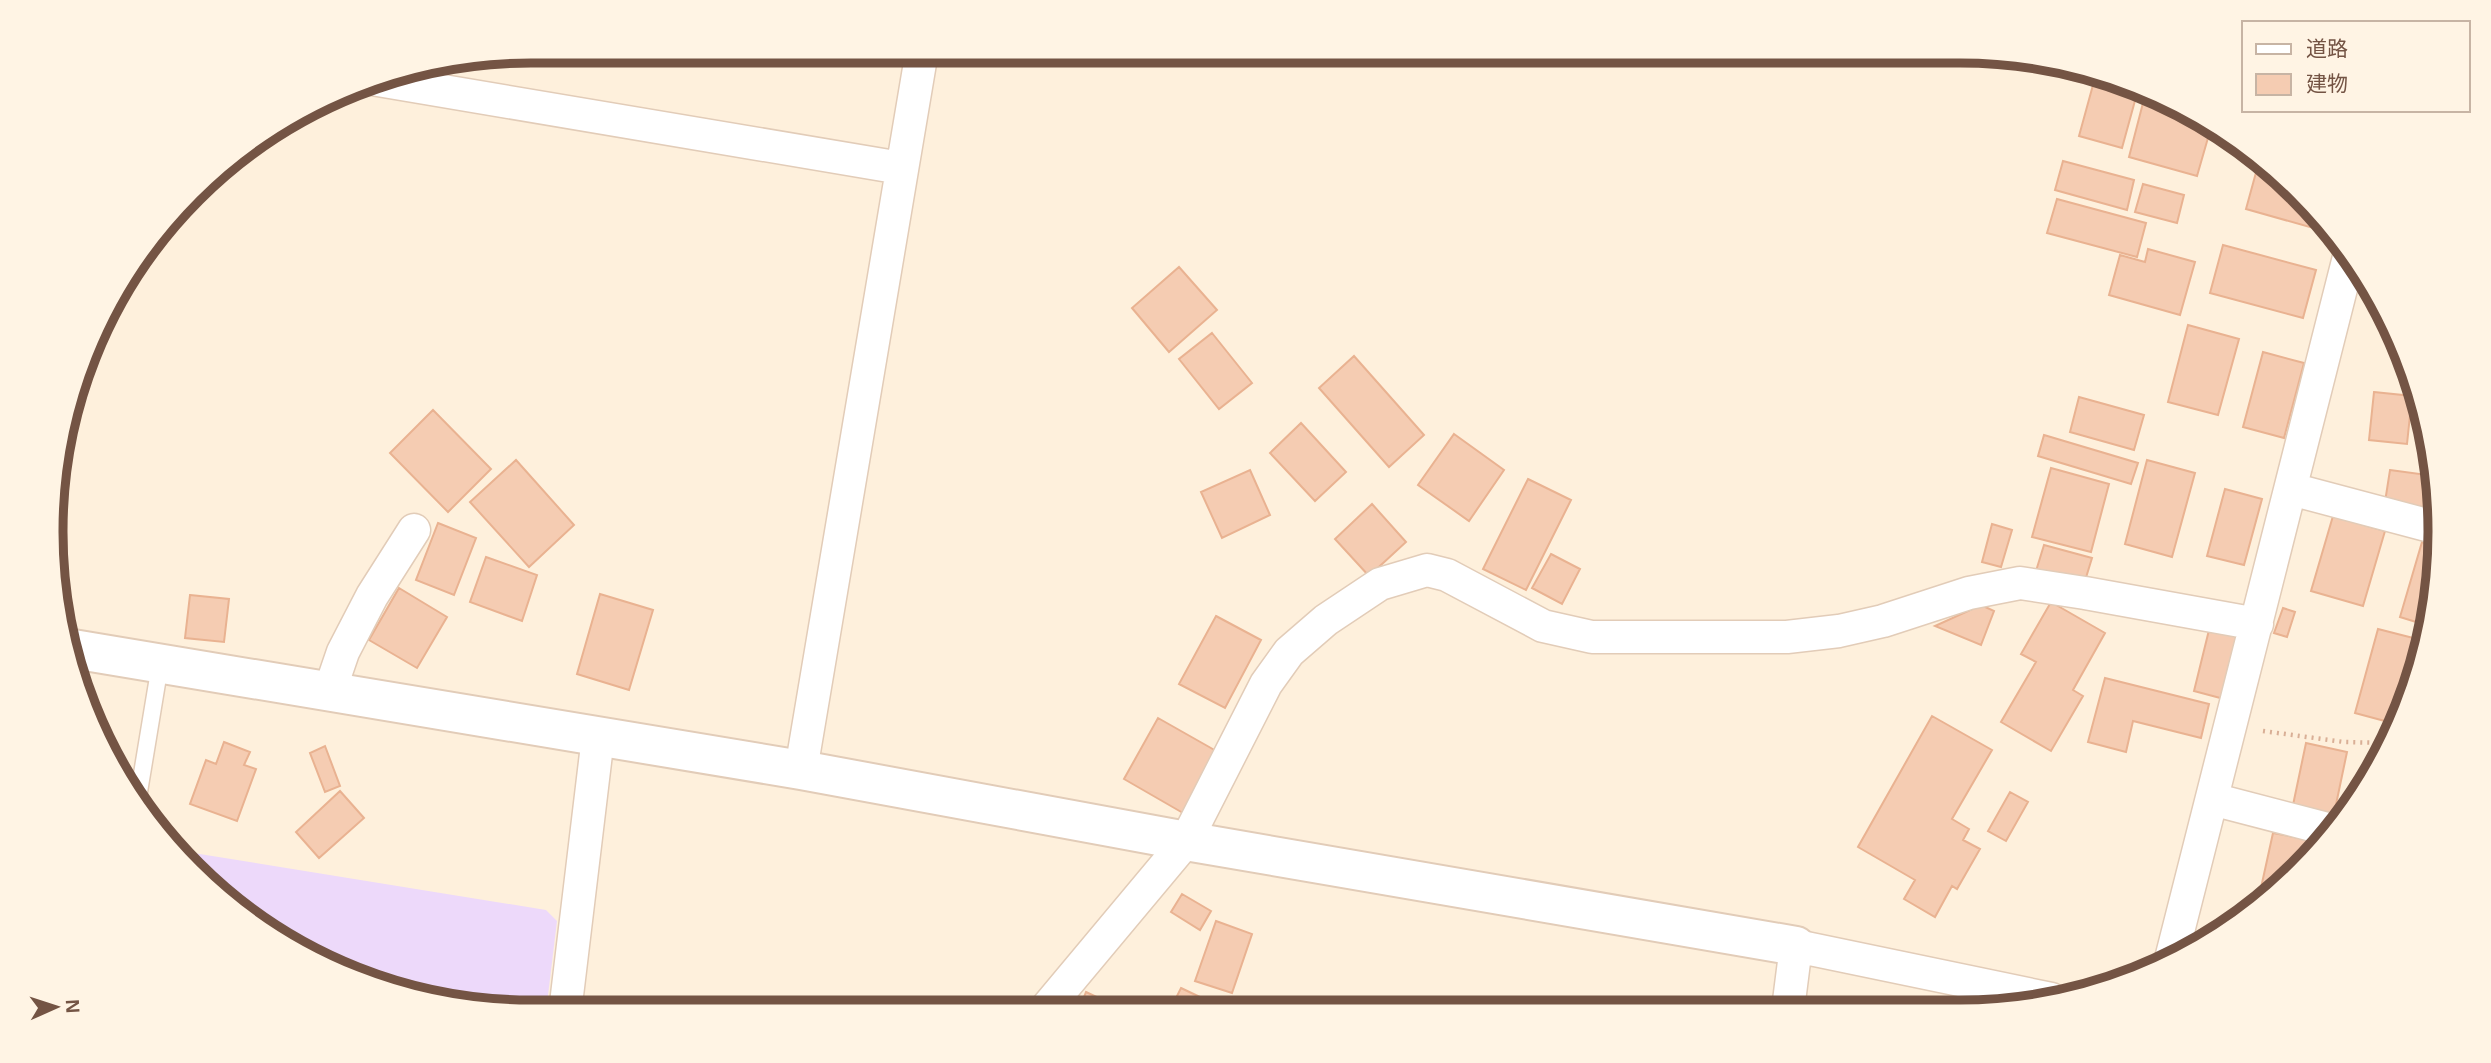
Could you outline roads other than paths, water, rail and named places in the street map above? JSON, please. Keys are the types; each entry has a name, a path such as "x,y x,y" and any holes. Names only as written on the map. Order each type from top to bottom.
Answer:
{"street":[{"path":"801,770 920,63"},
{"path":"397,83 901,168"},
{"path":"2174,948 2346,267"},
{"path":"2291,489 2428,525"},
{"path":"329,693 349,641 372,596 414,530"},
{"path":"1053,1000 1185,841 1266,684 1289,653 1326,620 1380,584 1427,570 1447,575 1543,626 1592,637 1787,637 1839,631 1883,621 1969,593 2020,583 2257,624"},
{"path":"78,650 801,770 1185,841 1796,946 2030,995"},
{"path":"566,1000 598,737"},
{"path":"2212,799 2322,828"},
{"path":"1789,1000 1796,946"}],"lane":[{"path":"140,788 160,665"}]}
